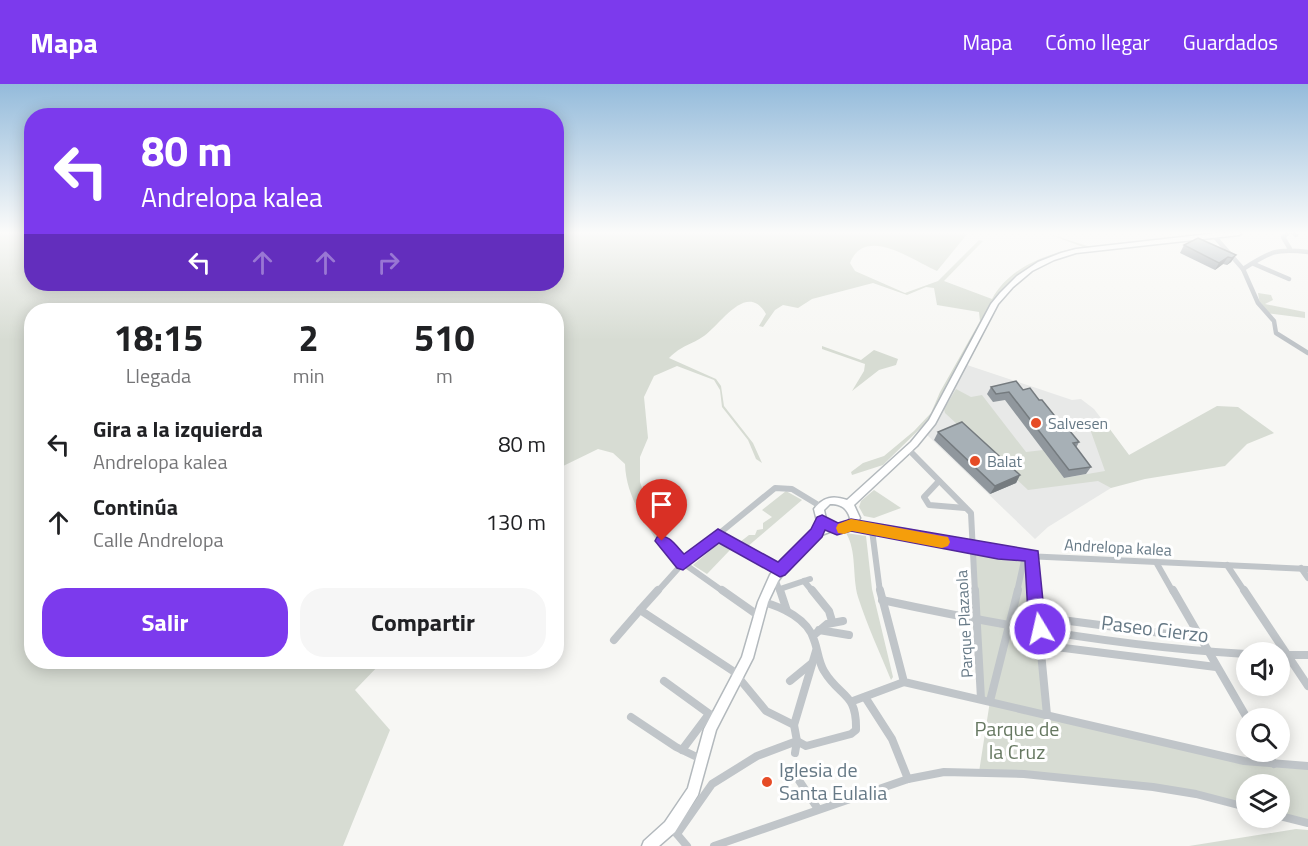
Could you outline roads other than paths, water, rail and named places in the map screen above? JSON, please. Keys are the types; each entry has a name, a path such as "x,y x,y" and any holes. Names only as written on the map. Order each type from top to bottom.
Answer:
{"street":[{"path":"848,505 908,449 932,422 1006,288 1033,269"},
{"path":"1244,269 1254,295 1271,317 1276,333 1308,353"},
{"path":"1265,269 1289,279"},
{"path":"908,449 969,510"},
{"path":"939,481 924,496 925,502 929,505 969,510"},
{"path":"614,640 683,563 780,485 788,486 820,506"},
{"path":"816,533 831,528 842,529 851,525 855,518 848,505 833,500 820,506 818,513 822,521 831,528"},
{"name":"Parque Plazaola","path":"969,510 986,700"},
{"path":"682,750 712,716 738,676 747,658 763,603 777,574 816,533 822,521"},
{"name":"Andrelopa kalea","path":"851,525 1029,556 1304,568"},
{"path":"872,530 882,600 904,682"},
{"path":"718,535 777,574 787,611"},
{"path":"662,541 683,563 759,616"},
{"path":"1029,556 1036,614 1039,617 1047,715"},
{"name":"Parque Plazaola","path":"986,700 1010,627 1029,556"},
{"path":"1156,562 1241,708"},
{"path":"1227,565 1276,642"},
{"path":"1304,568 1308,578"},
{"path":"780,590 807,580 829,611 832,621"},
{"name":"Paseo Cierzo","path":"882,600 1010,627 1040,629 1208,653 1236,654"},
{"path":"763,603 787,611 816,632 849,635"},
{"path":"639,610 738,676 766,711 794,725"},
{"name":"Paseo Cierzo","path":"1039,617 1199,638"},
{"path":"816,632 832,621 843,621"},
{"path":"795,753 797,741 794,725 816,651 816,632"},
{"name":"Paseo Cierzo","path":"1040,645 1216,667"},
{"path":"649,846 673,830 712,784 757,756 797,741 806,746 852,734 856,730 857,716 853,701 823,669 816,651"},
{"path":"1290,655 1308,655"},
{"path":"790,681 812,663"},
{"path":"1290,663 1308,686"},
{"path":"664,681 712,716"},
{"path":"853,701 904,682 1244,761 1308,766"},
{"path":"865,697 892,739 908,779"},
{"path":"673,830 693,791 712,716"},
{"path":"631,717 682,750 702,760"},
{"path":"714,846 908,779 944,772 1035,775 1196,794 1236,804"},
{"path":"798,779 805,794 813,800 818,809"},
{"path":"1290,818 1308,823"},
{"path":"673,830 687,846"}],"place":[{"name":"Salvesen","path":"1036,423"},
{"name":"Balat","path":"975,461"},
{"name":"Iglesia de Santa Eulalia","path":"767,782"}],"park label":[{"name":"Parque de la Cruz","path":"1017,740"}]}
